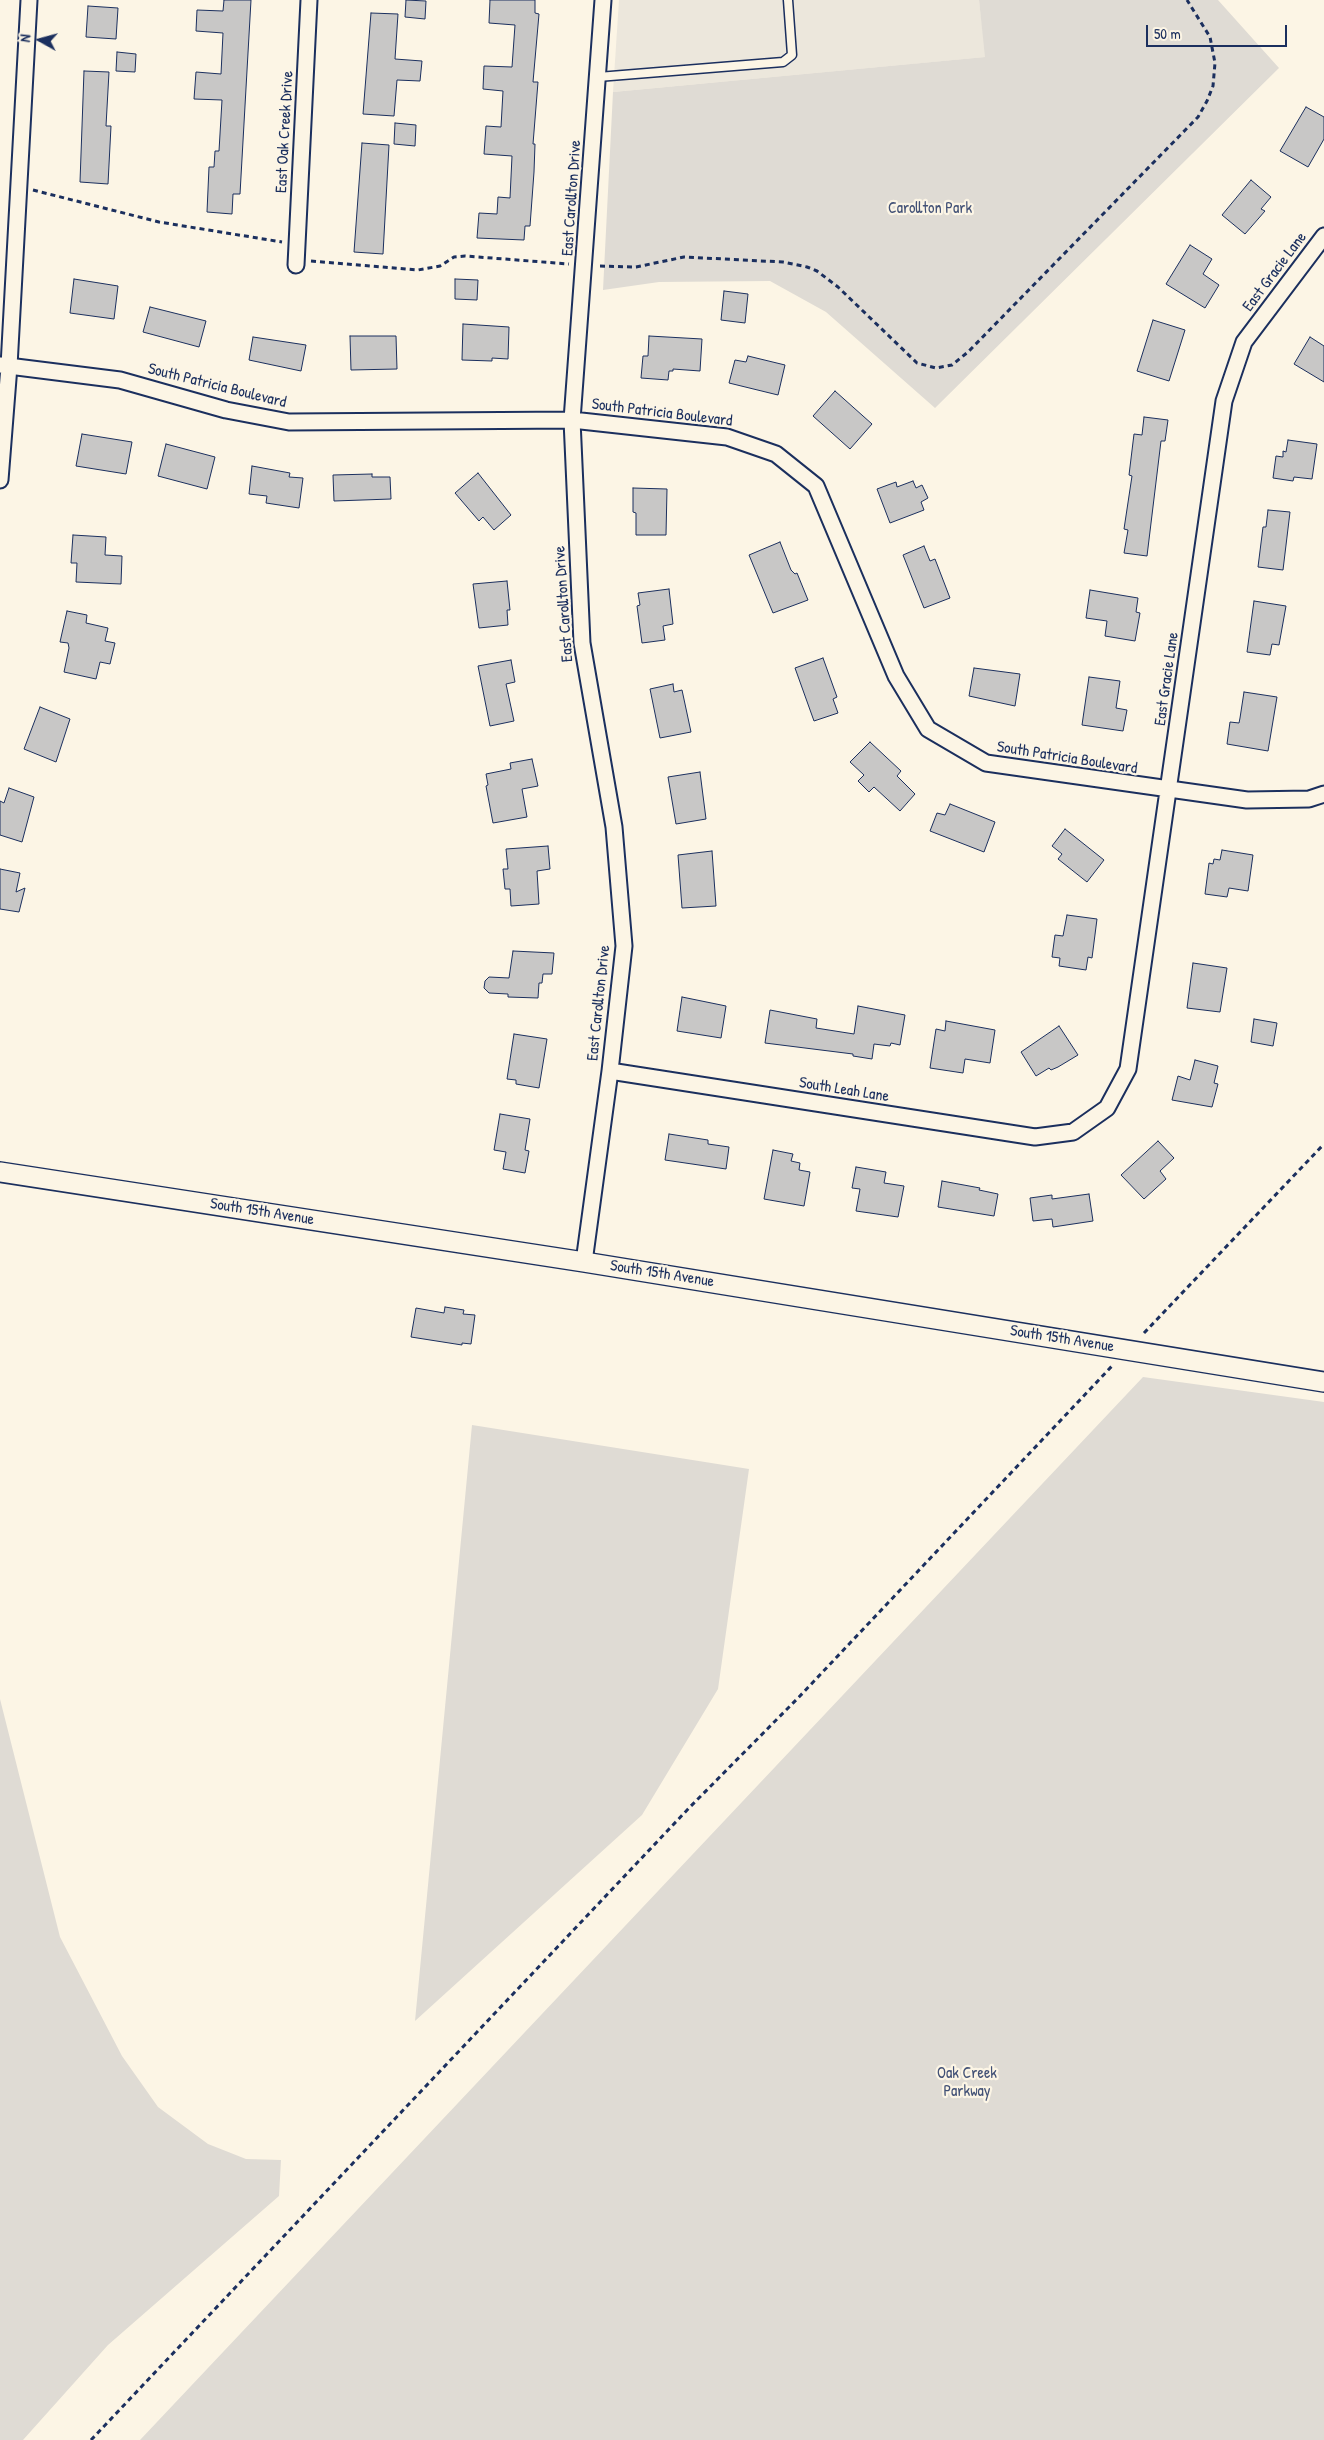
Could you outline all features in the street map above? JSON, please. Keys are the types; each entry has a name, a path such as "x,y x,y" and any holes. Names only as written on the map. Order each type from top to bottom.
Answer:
{"street":[{"path":"0,480 5,366 18,189 28,0"},
{"name":"East Oak Creek Drive","path":"296,256 309,0"},
{"name":"East Carollton Drive","path":"584,1262 610,1071 624,946 614,827 582,643 572,420 585,265 603,0"},
{"name":"East Gracie Lane","path":"1073,1132 1107,1108 1128,1069 1224,401 1244,342 1324,236"},
{"name":"South Patricia Boulevard","path":"5,366 120,380 226,410 289,422 572,420 727,437 776,454 816,486 896,676 928,729 986,763 1169,791 1247,800 1310,799 1324,794"},
{"name":"South Leah Lane","path":"610,1071 1035,1138 1073,1132"},
{"name":"South 15th Avenue","path":"0,1172 584,1262 1324,1382"}],"lane":[{"path":"598,77 783,62 792,55 788,0"}],"path":[{"path":"18,189 42,192 296,256 418,270 440,266 454,257 465,256 636,267 684,257 783,262 817,271 838,287 917,363 936,368 952,365 968,352 1198,117 1213,86 1215,63 1210,37 1187,0"},
{"path":"1138,1339 1324,1144"},
{"path":"91,2440 689,1808 799,1697 1117,1361"}],"shaded area":[{"path":"619,0 979,0 986,57 613,92"}],"green space":[{"name":"Carollton Park","path":"979,0 1218,0 1279,68 935,408 826,312 770,281 659,282 603,290 613,92 985,57"},
{"name":"Oak Creek Parkway","path":"1143,1377 1324,1402 1324,2440 140,2440"},
{"path":"472,1425 749,1469 718,1689 642,1815 415,2021"},
{"path":"0,1699 60,1937 122,2056 158,2107 208,2144 246,2159 281,2160 279,2196 108,2345 23,2440 0,2440"}],"building":[{"path":"224,0 251,0 240,194 233,194 232,214 207,212 209,167 214,167 215,151 219,151 222,100 194,99 196,72 221,74 223,33 196,31 197,10 223,11"},
{"path":"406,0 426,1 425,19 405,17"},
{"path":"490,0 535,0 535,13 539,14 533,82 538,82 533,144 535,144 534,172 530,226 525,226 524,240 477,238 479,213 497,214 498,197 510,198 512,156 484,154 486,126 501,127 503,91 483,89 484,66 512,67 515,25 489,23"},
{"path":"88,6 118,8 116,39 86,37"},
{"path":"371,13 398,14 395,59 422,61 420,81 397,80 394,116 363,114"},
{"path":"117,52 136,54 135,72 116,71"},
{"path":"84,71 109,72 106,126 111,126 108,184 80,182"},
{"path":"1306,107 1324,117 1324,139 1308,167 1280,151"},
{"path":"395,123 416,125 415,146 394,144"},
{"path":"362,143 389,145 383,254 354,252"},
{"path":"1251,180 1271,197 1261,209 1265,211 1245,234 1222,215"},
{"path":"1190,245 1212,259 1203,274 1219,285 1205,308 1166,284"},
{"path":"74,279 118,286 114,319 70,313"},
{"path":"455,279 478,280 477,300 455,299"},
{"path":"724,291 748,294 745,323 721,320"},
{"path":"150,307 206,321 199,347 143,332"},
{"path":"1153,320 1185,330 1169,381 1137,371"},
{"path":"463,324 509,327 508,359 492,358 492,361 462,360"},
{"path":"350,336 396,336 397,369 351,370"},
{"path":"649,336 702,339 700,371 673,369 673,371 669,371 668,380 641,378 643,356 648,356"},
{"path":"253,337 306,345 301,371 249,360"},
{"path":"1310,337 1324,346 1324,382 1294,364"},
{"path":"748,356 785,365 778,395 729,383 735,360 746,362"},
{"path":"835,391 872,424 850,449 813,416"},
{"path":"1144,417 1168,420 1165,441 1161,441 1147,556 1124,553 1128,530 1124,529 1132,476 1129,475 1134,434 1142,435"},
{"path":"82,434 132,442 126,474 76,466"},
{"path":"1288,440 1317,444 1312,479 1294,477 1293,481 1273,478 1276,456 1283,457 1283,451 1286,452"},
{"path":"166,444 215,457 207,489 158,476"},
{"path":"252,466 290,473 289,477 303,478 299,508 266,503 267,496 249,494"},
{"path":"478,473 511,515 494,530 483,517 479,521 455,493"},
{"path":"372,474 372,477 390,477 391,499 334,501 333,475"},
{"path":"913,481 916,488 922,485 928,498 921,502 924,510 890,523 877,489 896,482 897,487"},
{"path":"633,488 667,489 666,535 636,535 636,513 633,512"},
{"path":"1268,510 1290,512 1283,570 1258,567 1263,527 1266,527"},
{"path":"73,535 106,537 105,555 122,556 121,584 76,582 77,563 71,563"},
{"path":"780,542 791,570 795,574 797,573 808,600 773,613 749,555"},
{"path":"924,546 930,561 935,559 950,598 924,608 903,555"},
{"path":"507,581 510,610 507,610 508,625 479,628 473,584"},
{"path":"669,589 673,624 663,626 665,640 642,643 637,606 640,605 638,593"},
{"path":"1090,590 1138,598 1136,612 1140,613 1135,641 1105,636 1107,621 1086,618"},
{"path":"1254,601 1286,606 1279,645 1272,644 1270,655 1247,652"},
{"path":"67,611 87,615 86,623 108,628 105,641 115,643 110,664 100,662 96,679 64,672 69,648 68,643 60,642"},
{"path":"823,658 837,697 833,699 838,713 814,721 795,668"},
{"path":"511,660 515,682 506,684 514,721 490,726 478,666"},
{"path":"974,668 1020,674 1015,706 969,696"},
{"path":"1089,677 1120,681 1116,708 1127,710 1123,731 1082,725"},
{"path":"673,684 674,692 682,690 691,732 660,738 650,689"},
{"path":"1244,692 1277,697 1268,751 1227,744 1230,722 1239,723"},
{"path":"40,707 70,719 56,762 24,749"},
{"path":"870,742 901,771 897,776 915,794 900,811 874,787 869,792 858,781 864,775 850,762"},
{"path":"532,759 538,786 522,789 527,817 493,823 486,786 488,785 486,774 511,769 510,763"},
{"path":"700,772 706,819 676,824 668,777"},
{"path":"9,788 34,797 22,842 0,835 0,801 4,803"},
{"path":"950,804 995,822 984,852 930,831 937,813 945,815"},
{"path":"1065,829 1104,860 1087,882 1058,859 1062,854 1052,846"},
{"path":"548,846 550,869 537,871 539,904 511,906 510,889 505,889 503,869 508,869 506,849"},
{"path":"1222,850 1253,855 1248,891 1229,888 1227,897 1205,894 1209,863 1213,864 1214,859 1220,860"},
{"path":"712,851 716,906 682,908 678,855"},
{"path":"0,869 20,873 16,892 25,888 19,912 0,909"},
{"path":"1067,915 1097,919 1092,958 1088,957 1086,970 1059,966 1060,958 1052,957 1055,935 1063,936"},
{"path":"513,951 554,953 552,974 543,974 542,983 539,983 538,998 508,997 508,994 489,993 484,988 485,981 489,977 509,978"},
{"path":"1193,963 1227,968 1220,1012 1187,1008"},
{"path":"682,997 726,1006 721,1038 677,1031"},
{"path":"858,1006 905,1015 900,1045 891,1043 890,1046 874,1044 872,1059 853,1056 853,1054 765,1043 770,1010 817,1019 816,1028 854,1034"},
{"path":"1254,1019 1277,1023 1273,1046 1251,1042"},
{"path":"946,1021 995,1030 990,1063 965,1059 963,1073 930,1068 936,1029 945,1031"},
{"path":"1059,1026 1078,1055 1058,1067 1051,1070 1049,1068 1036,1076 1021,1052"},
{"path":"514,1034 547,1039 539,1088 516,1084 516,1080 507,1079"},
{"path":"1195,1060 1218,1066 1214,1083 1218,1084 1212,1107 1172,1100 1178,1076 1190,1080"},
{"path":"500,1114 530,1119 525,1150 529,1151 525,1173 503,1169 506,1152 494,1150"},
{"path":"669,1134 708,1140 708,1144 729,1147 726,1169 665,1160"},
{"path":"1158,1141 1174,1158 1160,1171 1166,1179 1144,1199 1121,1175"},
{"path":"773,1150 793,1154 791,1161 800,1163 799,1170 810,1172 804,1206 764,1199"},
{"path":"856,1167 886,1172 884,1183 904,1186 898,1217 856,1211 860,1189 852,1188"},
{"path":"942,1181 980,1188 979,1190 998,1194 994,1216 938,1207"},
{"path":"1089,1194 1093,1221 1053,1227 1052,1219 1033,1221 1030,1198 1052,1195 1052,1199"},
{"path":"445,1307 464,1310 463,1314 475,1315 471,1344 462,1343 462,1345 411,1337 416,1308 444,1313"}]}
